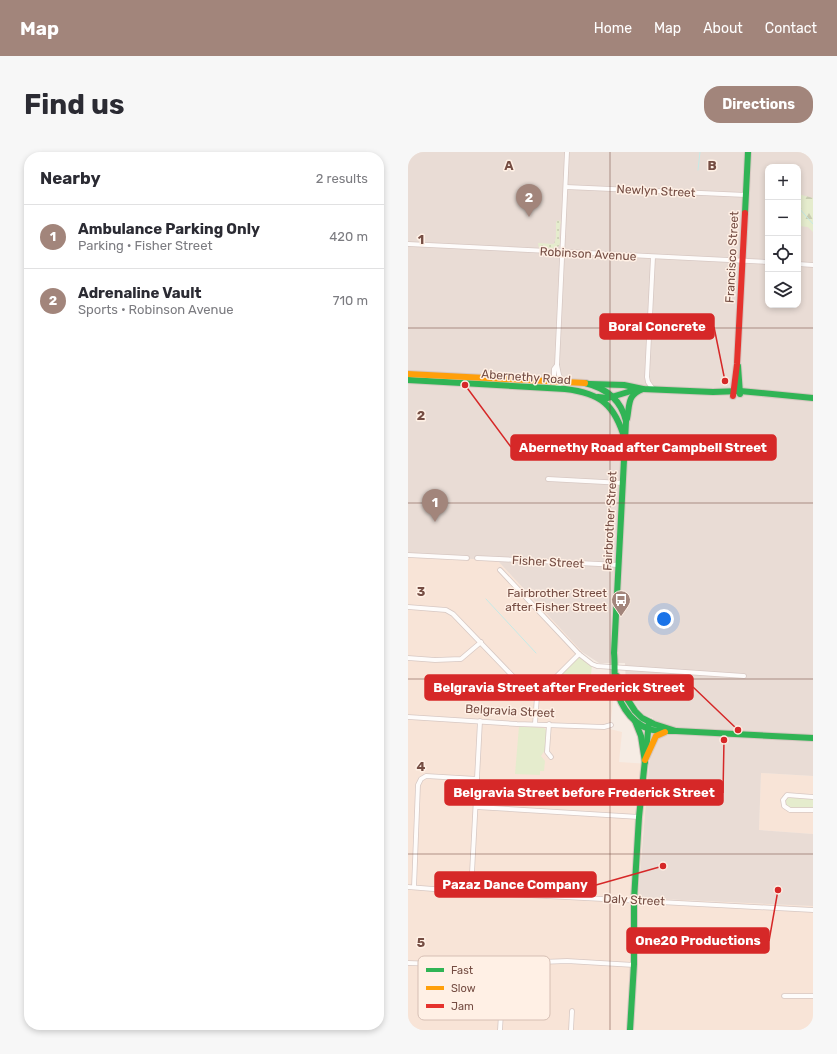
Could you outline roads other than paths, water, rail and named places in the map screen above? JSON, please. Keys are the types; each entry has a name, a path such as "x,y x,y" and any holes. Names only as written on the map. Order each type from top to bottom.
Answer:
{"main road":[{"name":"Francisco Street","path":"736,394 748,152"},
{"name":"Abernethy Road","path":"408,374 624,385 641,389 713,392 720,395 757,394 813,398"},
{"name":"Abernethy Road","path":"408,380 563,390 587,393 598,397 608,398 641,389"},
{"name":"Fairbrother Street","path":"586,383 600,388 612,396 622,408 628,430 625,442 614,653 615,682 625,709 634,720 648,729 656,731 676,731"},
{"path":"627,424 631,396 641,389"},
{"name":"Fairbrother Street","path":"598,397 607,404 616,415 625,442"},
{"path":"615,668 629,703 635,711 649,722 676,731 813,738"},
{"path":"634,720 641,736 645,761"},
{"path":"630,1030 634,965 634,900 649,722"},
{"path":"645,761 656,736 667,731"}],"street":[{"path":"563,382 559,375 557,365 567,152"},
{"name":"Newlyn Street","path":"566,187 746,195"},
{"name":"Robinson Avenue","path":"408,244 765,262"},
{"path":"653,257 647,377 649,384 654,389"},
{"path":"801,264 813,265"},
{"path":"557,365 554,369 554,382 563,390"},
{"path":"548,479 623,483"},
{"path":"408,555 466,558"},
{"name":"Fisher Street","path":"477,558 619,565"},
{"path":"500,570 579,654 592,664 615,668 744,676"},
{"path":"408,607 446,610 453,614 526,690 537,696"},
{"path":"408,658 435,660 461,659 481,642"},
{"path":"535,724 537,696 579,654"},
{"name":"Belgravia Street","path":"408,717 535,724 611,725"},
{"path":"471,892 480,721"},
{"path":"543,756 547,752 549,724"},
{"path":"547,752 551,757"},
{"path":"414,887 418,785 421,779 426,776 477,779"},
{"path":"813,797 787,795 783,800 784,806 790,810 813,810"},
{"path":"476,807 640,817"},
{"name":"Daly Street","path":"408,887 471,892 813,910"},
{"path":"550,962 566,961 634,965"},
{"path":"408,963 418,964"},
{"path":"784,996 813,996"},
{"path":"571,1030 572,1011"},
{"path":"500,1030 501,1020"}],"waterway":[{"path":"698,170 700,152"},
{"path":"801,210 813,224"},
{"path":"486,599 536,653"}],"place":[{"name":"Adrenaline Vault","path":"529,217"},
{"name":"Boral Concrete","path":"725,381"},
{"name":"Abernethy Road after Campbell Street","path":"465,385"},
{"name":"Ambulance Parking Only","path":"435,522"},
{"name":"Fairbrother Street after Fisher Street","path":"621,617"},
{"name":"Belgravia Street after Frederick Street","path":"738,730"},
{"name":"Belgravia Street before Frederick Street","path":"724,740"},
{"name":"Pazaz Dance Company","path":"663,866"},
{"name":"One20 Productions","path":"778,890"}]}
